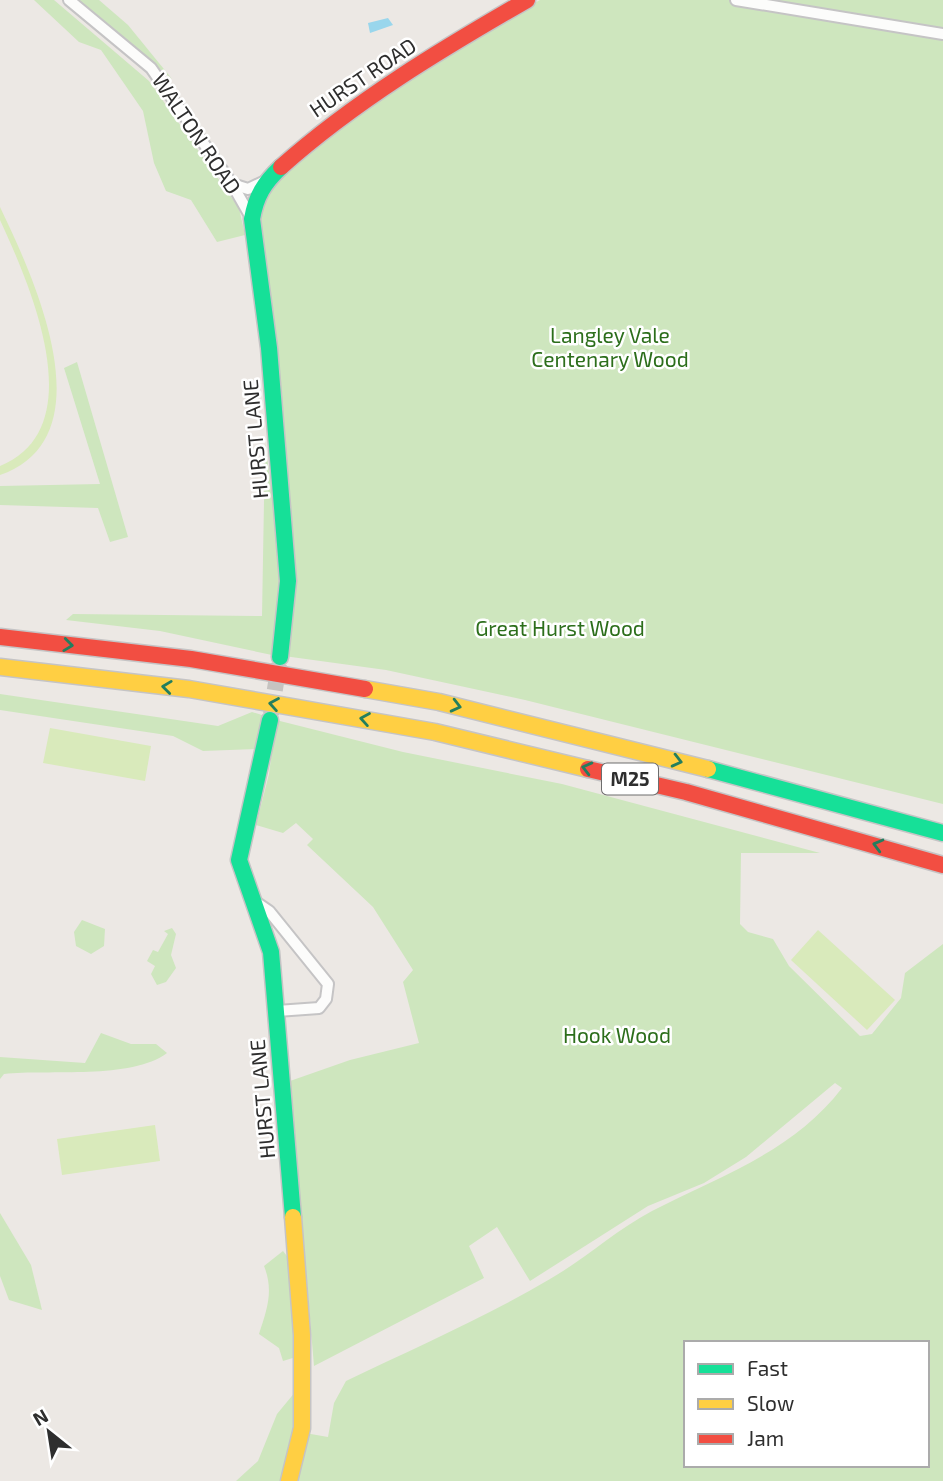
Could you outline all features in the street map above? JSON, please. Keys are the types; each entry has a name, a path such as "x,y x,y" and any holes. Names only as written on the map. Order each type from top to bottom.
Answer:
{"main road":[{"name":"HURST ROAD","path":"251,219 256,198 265,181 337,121 457,40 527,0"},
{"name":"HURST LANE","path":"251,219 269,348 289,581 280,657"},
{"name":"M25","path":"0,637 191,659 439,702 685,763 943,833"},
{"name":"M25","path":"0,667 188,689 435,732 686,792 943,865"},
{"name":"HURST LANE","path":"270,720 239,860 271,952 277,1011 302,1335 302,1428 289,1481"}],"street":[{"name":"WALTON ROAD","path":"69,0 151,68 232,184 251,219"},
{"path":"736,0 943,34"},
{"path":"232,184 248,189 265,181"},
{"path":"253,901 269,911 328,984 326,999 319,1008 277,1011"}],"green space":[{"path":"34,0 54,0 149,81 239,208 245,235 217,242 191,200 166,191 154,163 143,111 101,50 79,42"},
{"path":"77,0 99,0 128,25 172,79"},
{"name":"Langley Vale Centenary Wood","path":"540,0 943,0 943,804 525,700 386,670 284,656 294,595 284,421 258,214 267,187 293,162 469,39"},
{"path":"0,207 43,312 53,353 57,392 51,427 33,455 0,475 0,466 28,447 44,420 49,388 46,352 38,316 0,220"},
{"path":"77,362 128,537 110,542 98,508 0,505 0,486 100,484 64,368"},
{"path":"265,443 283,571 272,655 160,631 66,620 73,614 262,616"},
{"path":"0,694 218,726 252,712 262,715 257,749 203,751 173,736 0,710"},
{"name":"Hook Wood","path":"276,720 403,752 562,784 820,853 741,853 740,924 748,932 773,939 789,966 860,1036 872,1034 901,998 905,973 943,944 943,1481 292,1481 305,1433 328,1437 334,1403 346,1381 525,1293 563,1271 652,1211 729,1174 778,1146 823,1110 842,1088 835,1083 746,1157 704,1183 648,1206 530,1281 497,1227 469,1246 484,1278 314,1366 290,1081 350,1060 419,1043 403,982 413,970 373,907 307,845 313,839 296,823 283,833 256,825 269,774"},
{"path":"50,728 151,746 145,781 43,763"},
{"path":"82,920 105,929 104,946 91,954 76,946 74,932"},
{"path":"172,928 176,934 171,955 176,968 166,982 157,985 151,974 155,966 147,961 153,950 158,952 168,934 164,931"},
{"path":"818,930 895,1000 867,1030 791,960"},
{"path":"101,1033 131,1044 156,1044 167,1053 133,1067 89,1072 4,1074 0,1079 0,1057 85,1063"},
{"path":"155,1125 160,1161 62,1175 57,1139"},
{"path":"0,1213 31,1265 42,1310 9,1300 0,1276"},
{"path":"283,1251 290,1260 296,1357 283,1361 279,1348 259,1334 269,1292 264,1266"},
{"path":"296,1391 297,1417 282,1481 236,1481 258,1461 277,1414"}],"water":[{"path":"388,18 393,25 370,33 368,23"}],"tunnel":[{"path":"271,714 279,664"}],"traffic: fast":[{"path":"280,657 288,581 269,348 252,219 262,190 281,167"},
{"path":"270,720 239,860 271,952 293,1217"},
{"path":"708,769 943,833"}],"traffic: slow":[{"path":"0,667 189,689 435,732 588,769"},
{"path":"365,689 439,702 708,769"},
{"path":"289,1481 302,1428 302,1335 293,1217"}],"traffic: jam":[{"path":"281,167 369,98 431,57 527,0"},
{"path":"0,637 191,659 365,689"},
{"path":"588,769 686,792 943,865"}],"park label":[{"name":"Great Hurst Wood","path":"560,629"}]}
